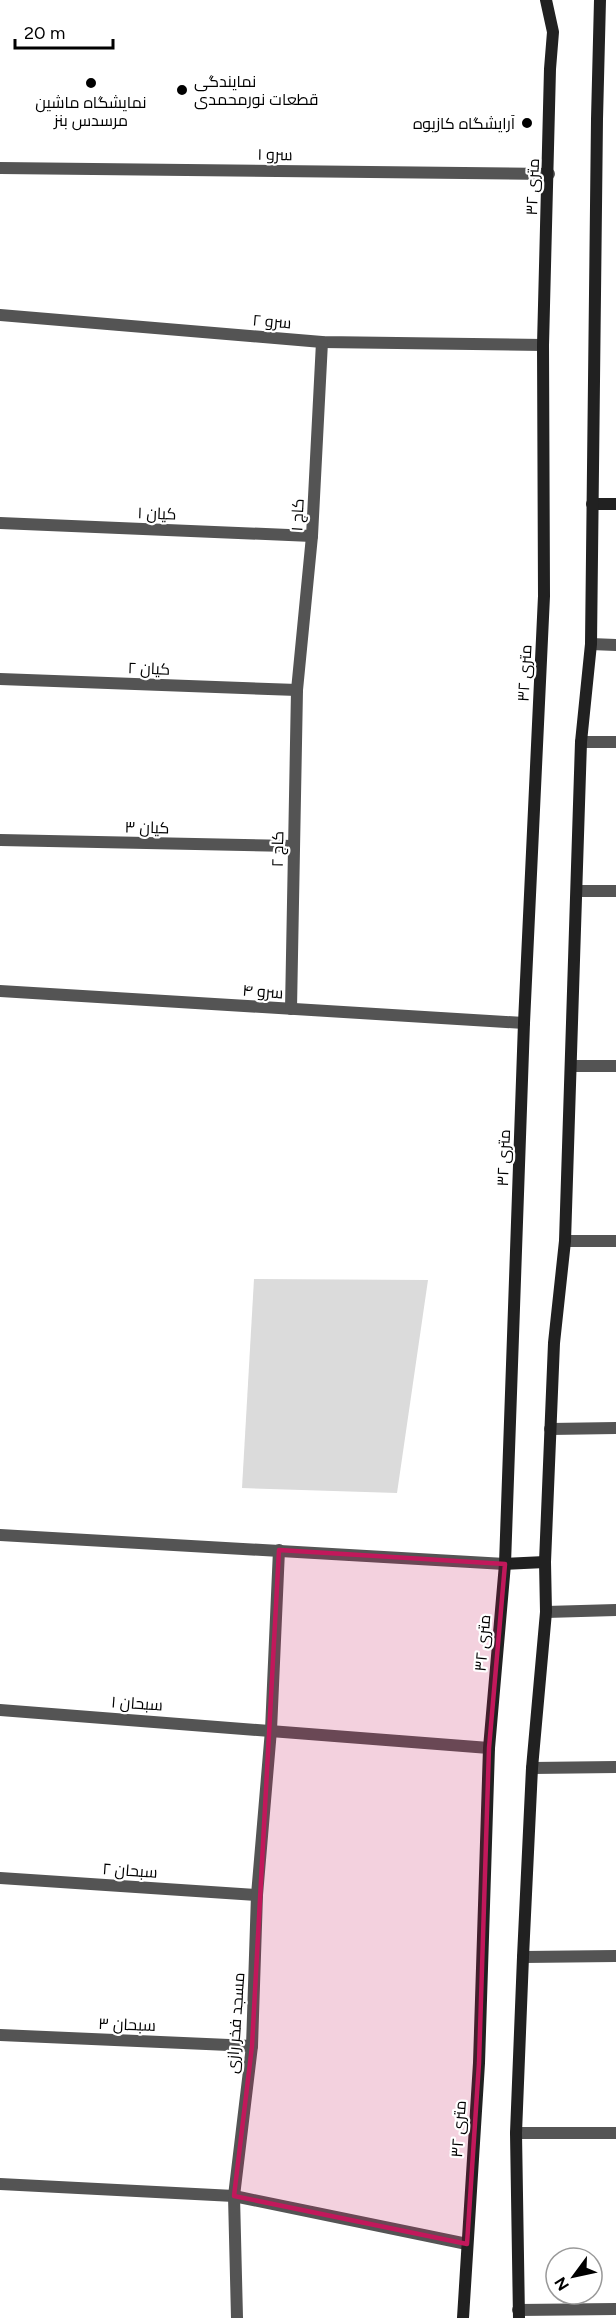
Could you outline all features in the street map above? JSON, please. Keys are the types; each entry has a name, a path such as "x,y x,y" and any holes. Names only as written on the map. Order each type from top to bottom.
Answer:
{"main road":[{"name":"۳۲ متری","path":"463,2318 479,2063 489,1748 505,1564 524,1023 544,596 543,345 550,69 553,32 546,0"},
{"path":"518,2314 516,2133 523,1957 532,1768 546,1612 545,1562 554,1343 565,1241 581,742 591,644 600,0"},
{"path":"592,504 616,504"},
{"path":"505,1564 545,1562"}],"street":[{"name":"سرو ۱","path":"0,168 549,174"},
{"name":"سرو ۲","path":"0,315 322,342 543,345"},
{"name":"کاج ۱","path":"297,690 312,536 322,342"},
{"name":"کیان ۱","path":"0,523 312,536"},
{"path":"591,644 616,645"},
{"name":"کیان ۲","path":"0,679 297,690"},
{"name":"کاج ۲","path":"291,1009 297,690"},
{"path":"581,742 616,742"},
{"name":"کیان ۳","path":"0,840 293,846"},
{"path":"577,891 616,891"},
{"name":"سرو ۴","path":"0,991 524,1023"},
{"path":"571,1066 616,1066"},
{"path":"565,1241 616,1241"},
{"path":"550,1429 616,1428"},
{"path":"0,1534 505,1564"},
{"name":"مسجد فخر رازی","path":"237,2318 234,2196 252,2046 257,1895 271,1730 279,1550"},
{"path":"546,1612 616,1610"},
{"name":"سبحان ۱","path":"0,1710 489,1748"},
{"path":"532,1768 616,1767"},
{"name":"سبحان ۲","path":"0,1878 257,1895"},
{"path":"523,1957 616,1956"},
{"name":"سبحان ۳","path":"0,2035 252,2046"},
{"path":"516,2133 616,2133"},
{"path":"0,2184 234,2196 467,2244"},
{"path":"518,2314 616,2309"}],"highlighted area":[{"path":"279,1550 505,1564 489,1748 479,2063 467,2244 234,2196 252,2046"}],"shaded area":[{"path":"254,1279 428,1280 397,1493 242,1488"}],"place":[{"name":"نمایشگاه ماشین مرسدس بنز","path":"91,83"},
{"name":"نمایندگی قطعات نورمحمدی","path":"182,90"},
{"name":"آرایشگاه کازیوه","path":"527,123"}]}
